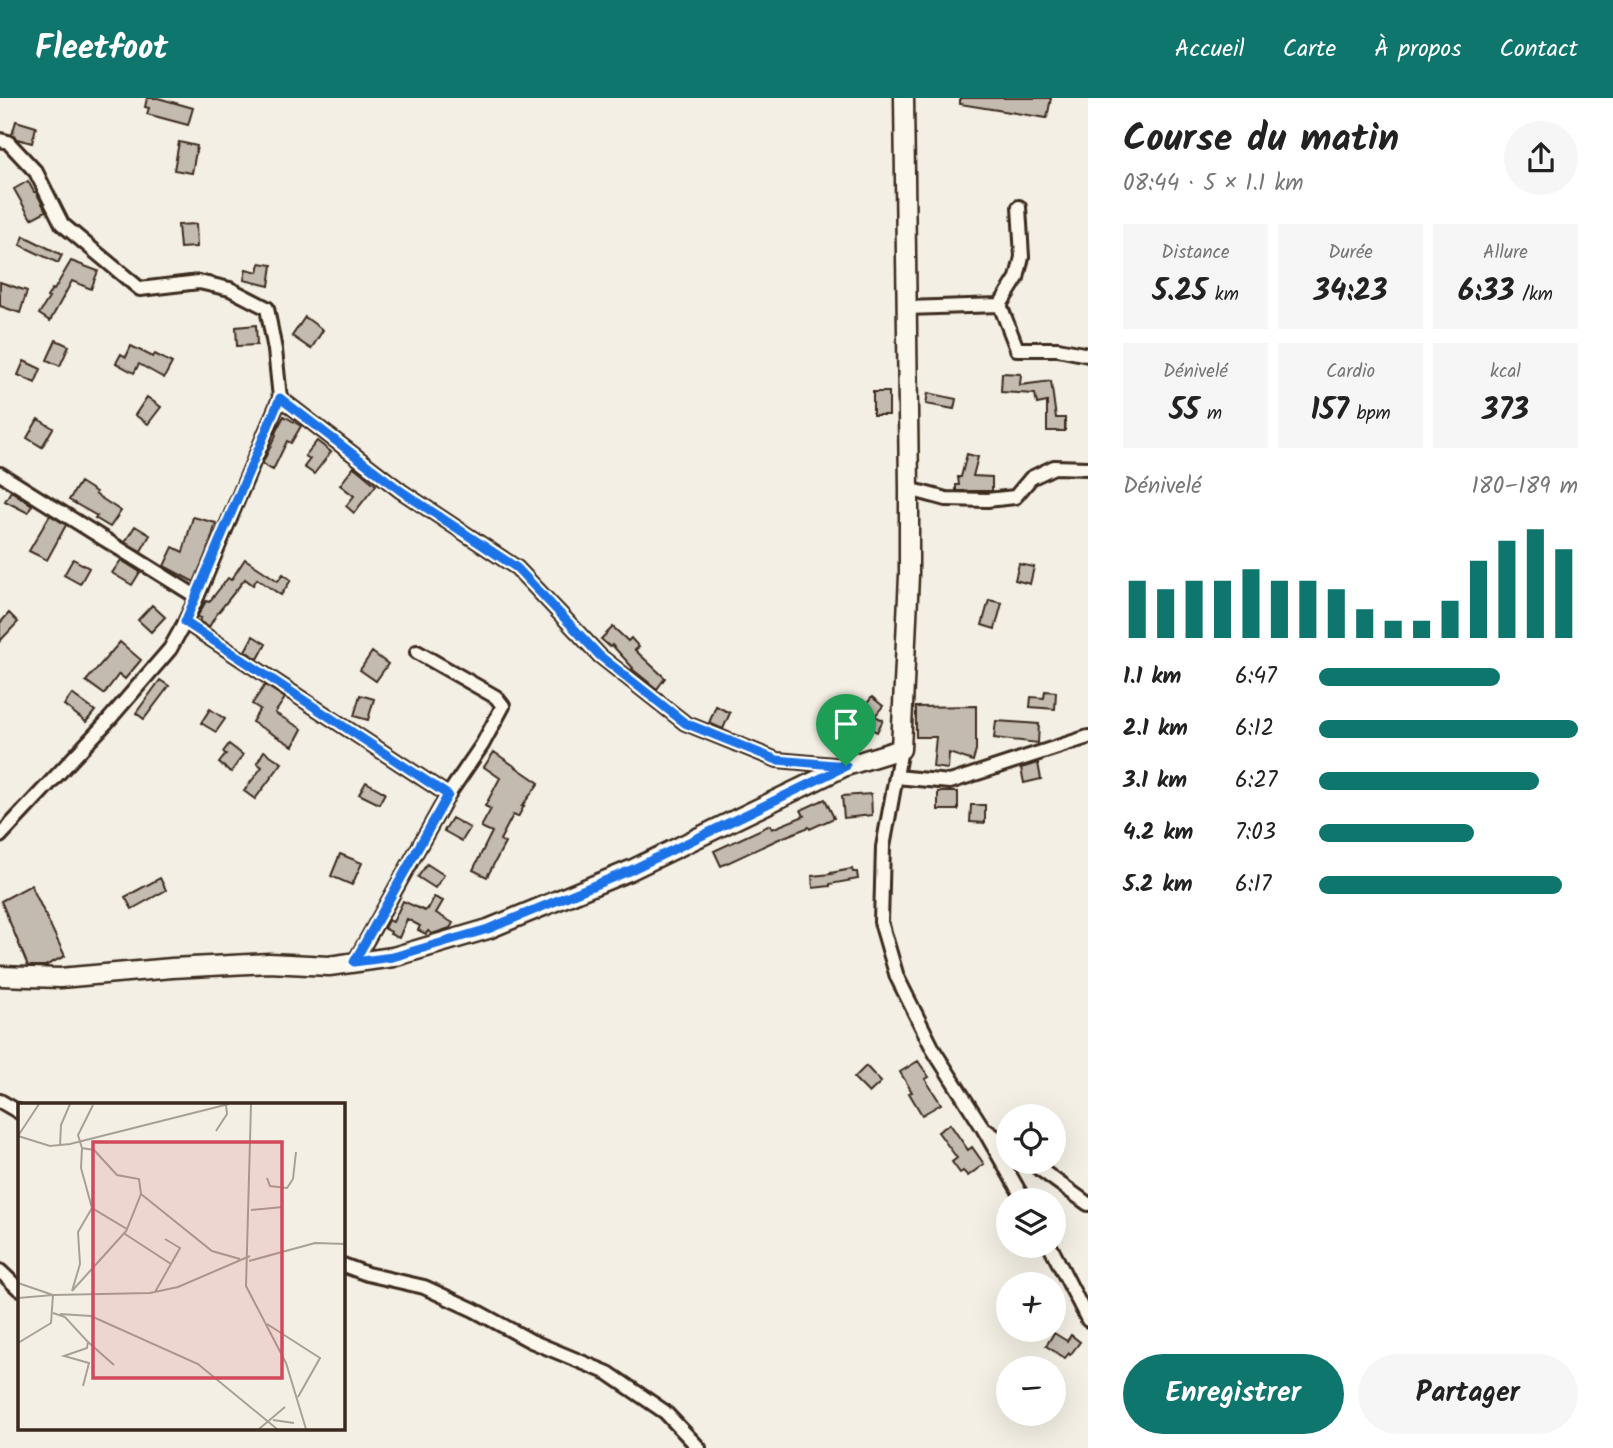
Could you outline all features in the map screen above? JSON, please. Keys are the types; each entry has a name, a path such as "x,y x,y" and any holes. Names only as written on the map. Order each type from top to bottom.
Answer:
{"street":[{"path":"904,98 909,575 901,749 883,847 881,922 897,977 934,1051 1017,1188"},
{"path":"0,140 8,142 36,172 62,224 140,289 199,282 230,289 267,308 280,398 197,597 170,649 106,723 0,836"},
{"path":"1000,305 1017,278 1022,257 1019,207"},
{"path":"906,308 1000,305"},
{"path":"1000,305 1017,349 1058,349 1088,355"},
{"path":"280,398 401,491 517,568 600,656 685,723 777,760 846,766"},
{"path":"909,489 946,499 987,500 1015,497 1031,478 1054,467 1088,468"},
{"path":"0,474 197,597"},
{"path":"185,622 448,795"},
{"path":"354,962 448,795 482,745 503,706 496,697 417,652"},
{"path":"896,777 950,782 1088,737"},
{"path":"0,976 60,978 269,963 329,966 393,957 488,929 631,870 846,766 901,749"},
{"path":"0,1101 18,1111"},
{"path":"983,1128 996,1137"},
{"path":"1047,1174 1088,1204"},
{"path":"1057,1258 1088,1320"},
{"path":"345,1266 367,1274 424,1287 531,1341 608,1373 666,1412 699,1448"},
{"path":"0,1271 18,1288"}],"building":[{"path":"147,98 158,98 193,108 188,125 147,114"},
{"path":"960,98 1051,98 1047,118 960,104"},
{"path":"16,121 36,127 32,143 12,135"},
{"path":"179,142 197,146 192,173 174,170"},
{"path":"28,181 46,211 31,219 14,189"},
{"path":"196,224 197,247 180,248 178,225"},
{"path":"24,236 62,255 58,263 20,245"},
{"path":"71,261 98,271 91,289 72,281 50,321 39,314"},
{"path":"260,263 272,265 269,286 244,280 246,269 258,272"},
{"path":"0,282 27,291 20,313 0,306"},
{"path":"305,317 323,330 311,349 292,336"},
{"path":"256,325 257,345 237,346 236,327"},
{"path":"56,340 69,346 60,366 47,360"},
{"path":"131,346 172,363 164,378 139,364 134,373 116,363 121,354 126,357"},
{"path":"24,361 41,369 35,383 18,375"},
{"path":"1002,373 1021,374 1020,385 1051,381 1056,418 1065,418 1065,431 1047,431 1047,402 1037,404 1035,394 1001,392"},
{"path":"873,392 889,392 889,415 873,415"},
{"path":"928,393 956,399 954,409 926,404"},
{"path":"147,397 161,407 148,424 135,415"},
{"path":"284,416 301,426 291,443 287,441 273,470 262,464"},
{"path":"38,419 53,428 42,447 27,438"},
{"path":"317,441 331,452 314,474 304,467 310,459 305,456"},
{"path":"967,454 978,457 973,476 992,477 992,491 956,491"},
{"path":"354,467 376,485 354,513 346,506 354,496 340,485"},
{"path":"80,482 121,511 110,527 69,500"},
{"path":"11,491 32,505 28,513 5,501"},
{"path":"50,515 66,525 47,560 29,551"},
{"path":"193,517 216,523 194,582 164,566 173,547 183,552"},
{"path":"135,526 150,535 141,551 125,542"},
{"path":"73,559 89,568 80,584 64,575"},
{"path":"245,559 278,581 283,574 291,580 281,595 257,579 253,585 245,579 209,627 199,621 201,618 197,617 206,601 209,602 228,578 231,580"},
{"path":"121,560 140,572 132,585 112,573"},
{"path":"1019,564 1034,567 1030,584 1015,580"},
{"path":"989,600 1002,603 995,629 982,625"},
{"path":"152,605 165,617 151,632 138,620"},
{"path":"9,613 18,622 0,641 0,623"},
{"path":"613,627 628,641 631,638 639,647 635,650 665,678 657,689 632,669 612,645 610,647 601,639"},
{"path":"253,636 266,644 258,659 245,651"},
{"path":"120,642 141,660 125,679 119,674 104,694 86,681"},
{"path":"372,652 388,664 376,681 360,670"},
{"path":"160,680 169,686 144,719 136,713"},
{"path":"265,685 285,698 275,713 302,729 293,746 252,722 260,709 252,704"},
{"path":"1045,691 1056,692 1055,709 1030,707 1031,697 1044,698"},
{"path":"72,694 95,711 86,722 64,705"},
{"path":"360,695 374,699 368,720 354,716"},
{"path":"872,697 883,706 875,716 883,720 877,732 867,727 862,733 858,730 869,708 866,705"},
{"path":"716,706 730,713 723,729 709,723"},
{"path":"976,706 976,750 973,761 949,753 948,769 933,767 936,737 916,737 916,707"},
{"path":"210,709 225,719 216,732 201,723"},
{"path":"996,721 1039,724 1038,743 994,738"},
{"path":"841,726 858,739 847,754 830,741"},
{"path":"229,744 243,755 231,772 219,763"},
{"path":"264,751 282,763 255,799 244,791 262,767 257,763"},
{"path":"494,752 539,783 522,806 518,817 513,815 500,840 505,843 487,877 473,870 492,832 481,827 491,809 485,806 500,778 484,767"},
{"path":"1038,763 1041,779 1024,783 1021,768"},
{"path":"366,782 385,793 379,804 359,794"},
{"path":"938,792 958,792 958,810 938,810"},
{"path":"871,794 872,815 844,818 842,796"},
{"path":"825,799 834,818 779,839 721,866 714,851 770,825 772,829 804,816 801,810"},
{"path":"971,805 985,805 985,823 970,822"},
{"path":"452,818 470,828 462,841 444,831"},
{"path":"340,854 362,863 352,885 331,876"},
{"path":"427,864 444,875 435,888 418,877"},
{"path":"852,869 857,872 858,879 813,888 812,876"},
{"path":"160,878 166,890 132,909 125,897"},
{"path":"31,885 65,956 45,966 28,966 1,901"},
{"path":"434,897 443,901 436,913 453,923 450,928 432,934 428,931 426,934 418,930 420,926 407,919 399,938 384,928 388,920 393,922 403,901 425,911"},
{"path":"918,1061 929,1077 925,1079 941,1104 922,1115 900,1072"},
{"path":"866,1066 881,1082 869,1093 854,1078"},
{"path":"950,1124 968,1150 972,1147 984,1164 968,1176 963,1171 960,1173 952,1162 957,1158 938,1132"},
{"path":"1071,1335 1080,1342 1066,1357 1046,1346 1048,1342 1066,1342"}],"route":[{"path":"280,398 401,491 517,568 600,656 685,723 777,760 846,766 631,870 488,929 393,957 354,962 448,795 185,622 280,398"}]}
